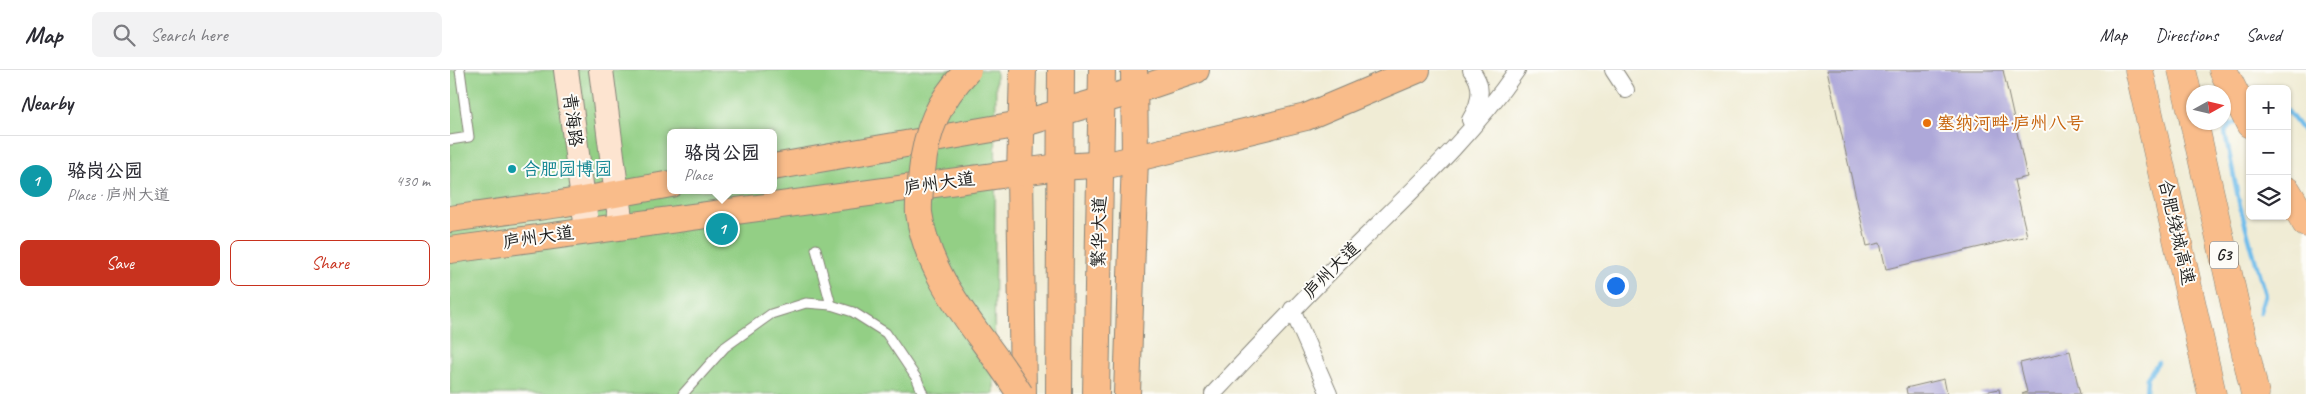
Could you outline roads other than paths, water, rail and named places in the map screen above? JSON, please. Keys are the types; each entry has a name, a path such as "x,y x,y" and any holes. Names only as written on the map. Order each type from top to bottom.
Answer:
{"highway":[{"name":"合肥绕城高速","path":"2139,70 2181,248 2212,394"},
{"name":"G3","path":"2182,70 2186,87"},
{"path":"2223,70 2246,116"},
{"name":"G3","path":"2196,130 2255,391"},
{"path":"2291,199 2306,223"},
{"path":"2181,248 2208,394"}],"main road":[{"name":"青海路","path":"566,70 587,230"},
{"name":"青海路","path":"601,70 621,226"},
{"path":"968,70 952,86 932,121 923,161 919,212 931,259 947,288 963,315 1022,394"},
{"path":"1022,394 1020,172 1023,70"},
{"path":"1058,394 1060,70"},
{"name":"繁华大道","path":"1096,394 1102,70"},
{"path":"777,166 1021,124 1102,100 1134,80 1196,70"},
{"name":"庐州大道","path":"450,250 587,230 1135,158 1306,117 1417,70"},
{"path":"1127,394 1135,158 1134,80"},
{"name":"庐州大道","path":"450,219 583,200 667,185"}],"street":[{"path":"1453,150 1478,106 1480,94 1477,77 1471,70"},
{"path":"1453,150 1503,91 1517,70"},
{"path":"1613,70 1626,90"},
{"name":"庐州大道","path":"1213,394 1292,309 1453,150"},
{"path":"1292,309 1329,394"}],"lane":[{"path":"450,140 469,137 460,70"},
{"path":"816,249 832,305"},
{"path":"683,394 725,347 771,314 806,303 832,305 853,312 886,333 917,379 923,394"}],"waterway":[{"path":"2291,115 2306,135"},
{"path":"2238,122 2230,125 2225,132 2239,202 2265,295 2260,312"},
{"path":"2146,394 2147,378 2158,362"}],"place":[{"name":"塞纳河畔·庐州八号","path":"1927,123"},
{"name":"合肥园博园","path":"512,169"},
{"name":"骆岗公园","path":"722,229"}]}
